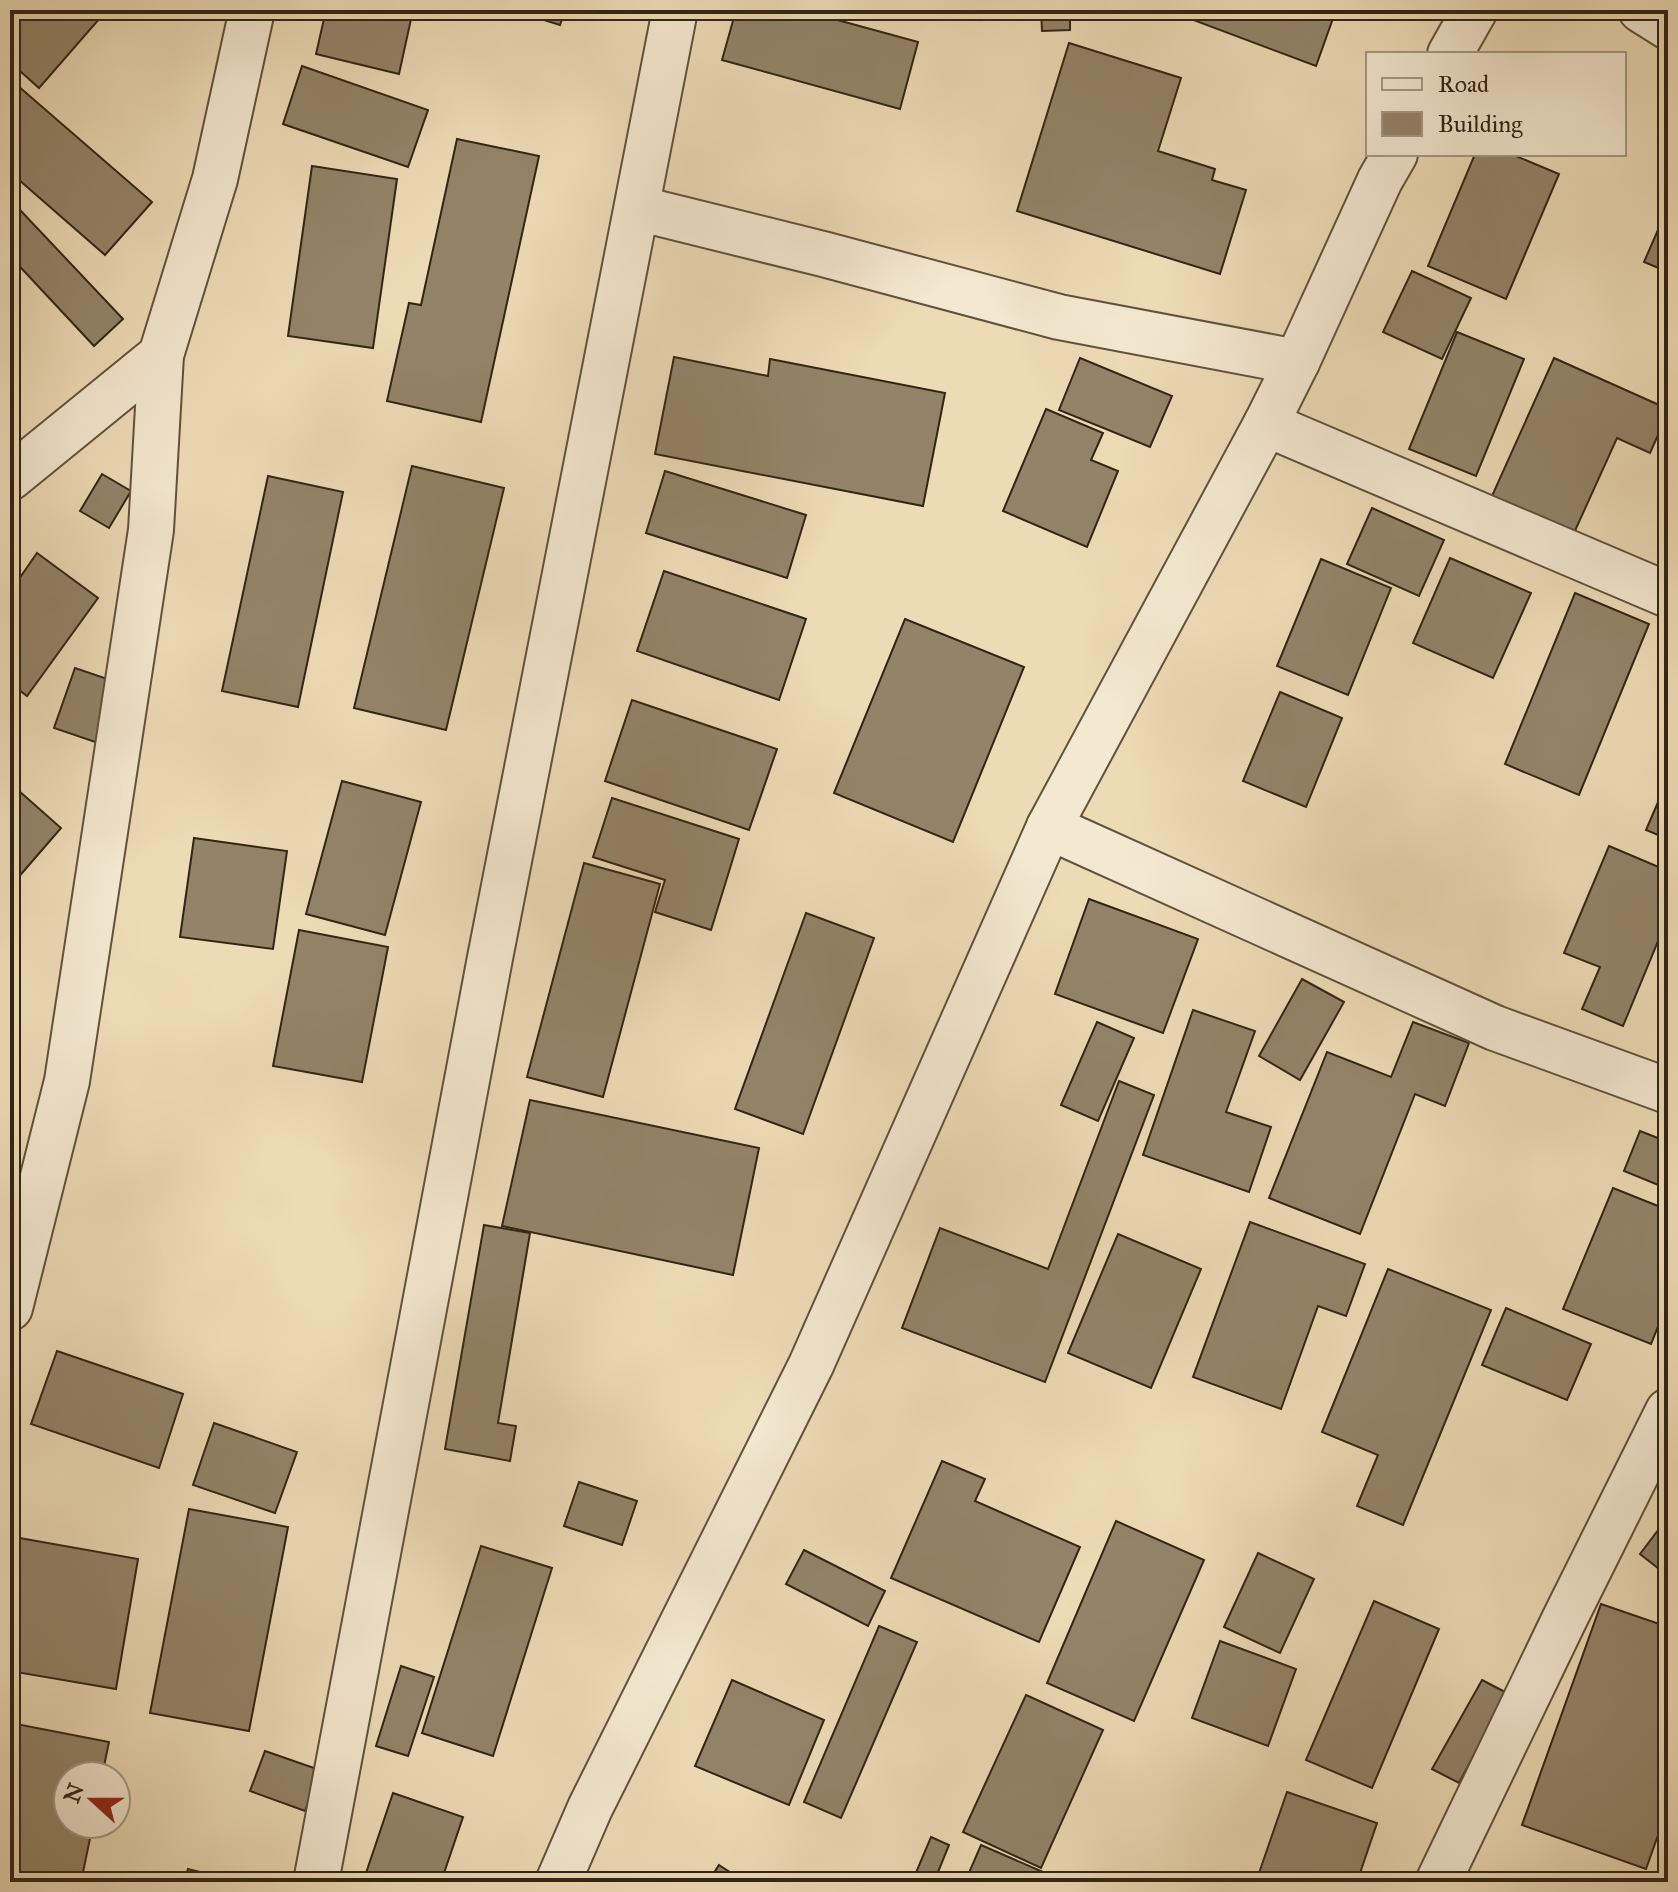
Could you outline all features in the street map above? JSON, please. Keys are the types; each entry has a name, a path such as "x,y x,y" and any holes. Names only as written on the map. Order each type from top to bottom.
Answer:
{"street":[{"path":"10,1308 72,1051 151,530 161,355 215,179 252,10"},
{"path":"316,1882 490,958 675,10"},
{"path":"1451,52 1475,10"},
{"path":"1641,10 1668,27"},
{"path":"558,1882 590,1808 811,1365 1049,827 1266,424 1394,156"},
{"path":"637,208 1059,317 1297,362"},
{"path":"10,478 161,355"},
{"path":"1266,424 1668,595"},
{"path":"1049,827 1495,1028 1668,1091"},
{"path":"1438,1882 1668,1411"}],"building":[{"path":"10,10 107,10 39,88 10,62"},
{"path":"326,10 413,10 399,74 316,54"},
{"path":"512,10 565,10 560,25"},
{"path":"736,10 801,10 918,42 900,109 722,60"},
{"path":"937,10 983,10 980,20"},
{"path":"1041,10 1070,10 1070,30 1042,31"},
{"path":"1191,10 1336,10 1316,66 1188,18"},
{"path":"1069,43 1181,78 1158,151 1215,169 1212,180 1246,190 1220,274 1017,211"},
{"path":"302,66 428,110 408,167 283,124"},
{"path":"10,79 152,202 105,255 10,172"},
{"path":"457,139 539,156 481,422 387,401 409,303 421,305"},
{"path":"1474,156 1516,156 1559,174 1506,299 1428,266"},
{"path":"312,166 397,179 373,348 288,336"},
{"path":"1668,207 1668,272 1644,262"},
{"path":"21,211 123,319 94,346 10,256 10,222"},
{"path":"1412,271 1471,298 1442,359 1383,332"},
{"path":"1457,332 1524,359 1476,476 1409,449"},
{"path":"674,357 768,376 770,359 945,393 923,506 655,454"},
{"path":"1080,358 1172,396 1150,447 1059,410"},
{"path":"1554,358 1668,409 1650,453 1617,438 1574,533 1492,496"},
{"path":"1046,409 1103,433 1091,460 1118,471 1087,547 1003,511"},
{"path":"412,466 504,488 446,730 354,708"},
{"path":"665,471 806,515 787,578 646,533"},
{"path":"102,474 131,491 109,528 80,511"},
{"path":"268,476 343,492 298,707 222,691"},
{"path":"1372,508 1444,540 1419,596 1347,564"},
{"path":"37,553 98,598 27,696 10,683 10,592"},
{"path":"1450,558 1531,593 1493,678 1413,643"},
{"path":"1321,559 1391,588 1348,695 1277,666"},
{"path":"664,571 806,619 779,700 637,651"},
{"path":"1575,593 1649,624 1579,795 1505,764"},
{"path":"905,619 1024,667 953,842 834,793"},
{"path":"75,668 125,685 104,745 54,728"},
{"path":"1280,692 1342,718 1306,807 1243,781"},
{"path":"632,700 777,749 749,830 605,781"},
{"path":"1668,779 1668,839 1646,830"},
{"path":"342,781 421,802 385,935 306,914"},
{"path":"10,783 61,828 10,887"},
{"path":"612,798 739,839 711,930 655,912 665,880 593,857"},
{"path":"194,838 287,851 273,949 180,937"},
{"path":"1609,846 1668,871 1668,917 1623,1026 1582,1009 1600,967 1564,953"},
{"path":"584,863 660,884 603,1097 527,1077"},
{"path":"1089,899 1198,939 1163,1033 1055,994"},
{"path":"806,913 874,938 803,1134 735,1109"},
{"path":"299,930 388,947 362,1082 273,1066"},
{"path":"1302,979 1344,1002 1300,1080 1259,1056"},
{"path":"1193,1010 1255,1031 1226,1112 1271,1127 1249,1192 1143,1155"},
{"path":"1097,1022 1134,1038 1098,1121 1061,1105"},
{"path":"1413,1022 1469,1043 1445,1106 1415,1094 1360,1234 1269,1198 1327,1052 1391,1077"},
{"path":"1119,1081 1154,1095 1045,1382 902,1328 940,1228 1048,1269"},
{"path":"530,1100 759,1148 733,1275 502,1226"},
{"path":"1640,1131 1668,1142 1668,1189 1624,1171"},
{"path":"1613,1188 1668,1210 1668,1302 1651,1344 1563,1309"},
{"path":"1250,1222 1365,1264 1346,1316 1318,1306 1281,1409 1193,1377"},
{"path":"484,1225 530,1233 498,1423 516,1426 510,1461 445,1449"},
{"path":"1118,1234 1201,1269 1151,1388 1068,1353"},
{"path":"1388,1269 1491,1310 1403,1525 1357,1506 1378,1455 1322,1432"},
{"path":"1506,1308 1591,1344 1567,1400 1482,1365"},
{"path":"57,1351 183,1394 159,1468 31,1424"},
{"path":"214,1423 297,1452 275,1513 193,1485"},
{"path":"942,1461 985,1479 975,1501 1080,1547 1039,1642 891,1578"},
{"path":"579,1482 637,1501 622,1545 564,1526"},
{"path":"189,1509 288,1527 249,1731 150,1713"},
{"path":"1668,1517 1668,1576 1640,1554"},
{"path":"1116,1521 1204,1560 1134,1721 1047,1683"},
{"path":"14,1537 138,1559 116,1689 10,1671 10,1559"},
{"path":"481,1546 552,1568 493,1756 422,1733"},
{"path":"804,1550 885,1591 868,1626 786,1584"},
{"path":"1258,1553 1314,1579 1280,1653 1224,1627"},
{"path":"1374,1601 1439,1629 1372,1788 1306,1760"},
{"path":"1601,1604 1668,1627 1668,1807 1646,1869 1522,1825"},
{"path":"879,1626 917,1642 841,1818 804,1802"},
{"path":"1220,1641 1296,1669 1268,1746 1192,1718"},
{"path":"401,1666 434,1677 408,1756 376,1746"},
{"path":"732,1680 824,1720 789,1805 695,1766"},
{"path":"1482,1680 1507,1693 1459,1783 1432,1769"},
{"path":"1026,1695 1103,1730 1041,1868 963,1832"},
{"path":"11,1723 109,1742 105,1760 52,1760 52,1840 90,1840 81,1882 10,1882"},
{"path":"265,1751 320,1770 305,1811 250,1791"},
{"path":"1287,1792 1377,1823 1357,1882 1286,1882 1259,1873"},
{"path":"393,1793 463,1817 441,1882 363,1882"},
{"path":"931,1837 949,1845 934,1882 912,1882"},
{"path":"981,1845 1066,1882 965,1882"},
{"path":"719,1865 745,1882 708,1882"},
{"path":"188,1869 239,1882 184,1882"}]}
